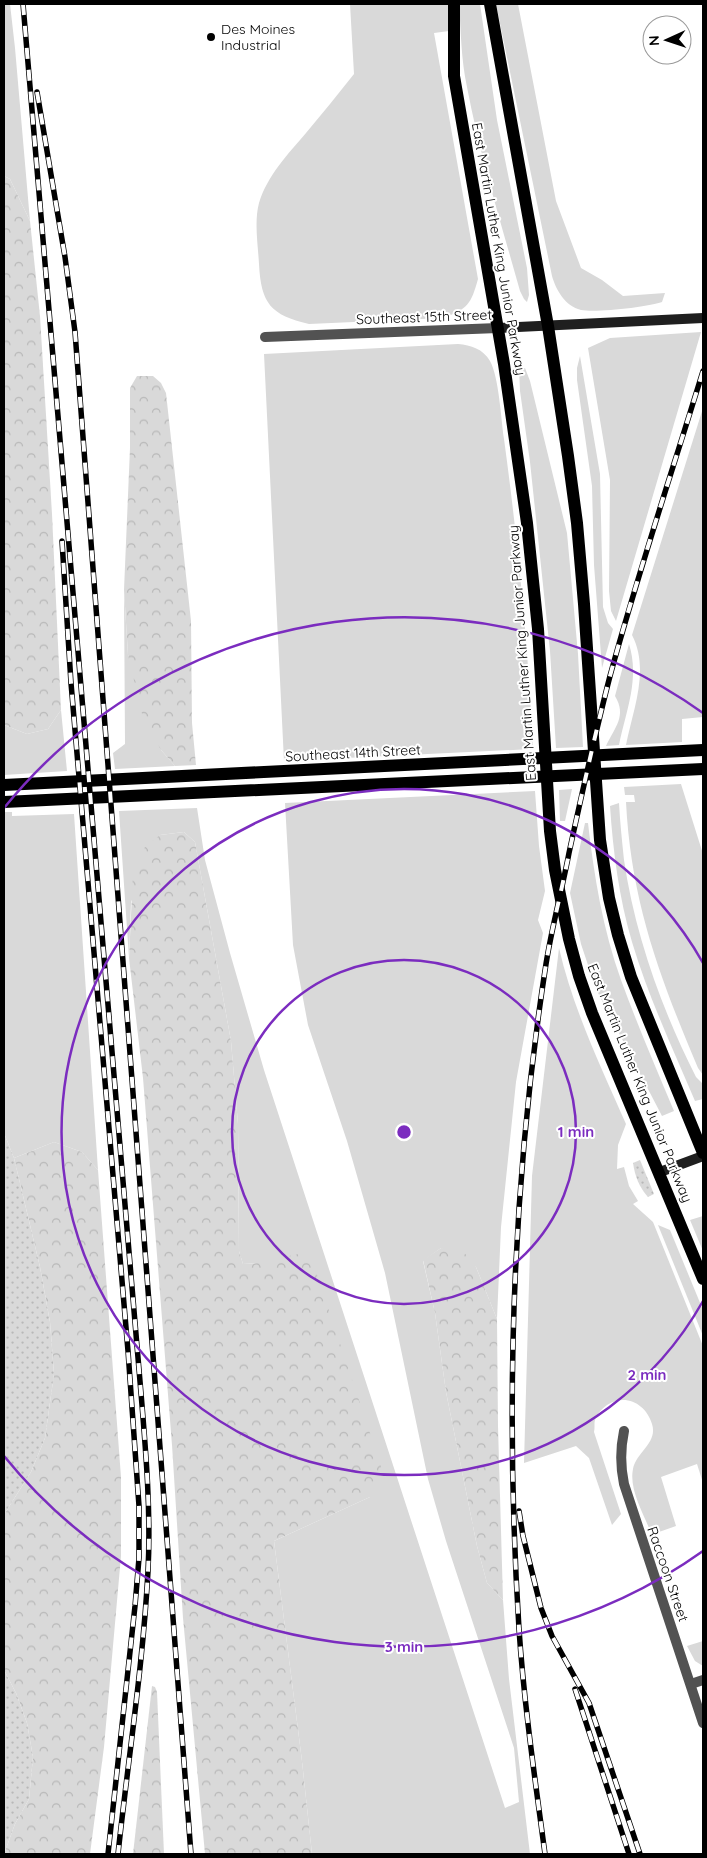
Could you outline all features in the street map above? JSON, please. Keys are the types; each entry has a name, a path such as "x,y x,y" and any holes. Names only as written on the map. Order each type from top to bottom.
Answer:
{"main road":[{"name":"East Martin Luther King Junior Parkway","path":"454,4 454,76 498,328 527,523 539,638 550,831 560,898 579,976 592,1013 660,1172 703,1279"},
{"path":"490,4 548,326 576,522 600,830 609,898 618,936 631,977 703,1155"},
{"name":"Southeast 14th Street","path":"7,785 703,750"},
{"path":"8,801 703,769"}],"street":[{"name":"Southeast 15th Street","path":"265,337 703,318"},
{"path":"660,1172 703,1155"},
{"name":"Raccoon Street","path":"624,1431 620,1465 624,1484 703,1723"},
{"path":"691,1684 703,1680"}],"green space":[{"path":"4,4 10,4 30,221 10,179 4,176"},
{"path":"350,4 448,4 449,31 434,33 478,279 467,304 458,312 443,318 309,324 277,312 271,306 262,289 257,234 259,203 267,184 279,166 354,74"},
{"path":"459,4 480,4 497,120 527,268 529,295 527,302 520,291 472,113 465,77"},
{"path":"496,4 518,4 556,201 581,268 602,280 623,296 665,293 662,302 622,309 588,311 570,305 556,287 552,276"},
{"path":"4,176 10,179 30,221 40,316 61,710 48,729 27,734 4,725"},
{"path":"701,332 616,621 611,611 609,591 610,480 588,348 610,338"},
{"path":"468,345 484,353 493,368 498,387 522,594 533,749 284,761 264,354"},
{"path":"580,356 600,474 603,607 608,623 613,629 602,668 594,565 592,486 577,380"},
{"path":"519,368 525,368 530,381 567,533 578,654 583,747 556,748 550,651 530,462 520,391"},
{"path":"137,376 153,376 161,383 166,393 191,621 192,723 196,765 175,766 161,750 143,718 128,655 124,590 130,448 130,388"},
{"path":"703,408 703,717 682,719 682,742 626,745 636,704 640,676 640,662 632,635"},
{"path":"124,591 128,655 161,750 175,766 115,769 113,753 125,744"},
{"path":"629,644 633,670 631,695 619,745 606,746 620,716 615,696"},
{"path":"61,710 67,771 4,775 4,725 27,734 48,729"},
{"path":"681,784 703,854 703,1075 698,1068 671,1003 650,939 634,873 629,838 626,802 635,802 634,795 625,795 624,787"},
{"path":"572,789 565,821 560,821 559,790"},
{"path":"535,791 545,891 538,920 543,933 516,1082 501,1227 497,1319 476,1267 441,1248 423,1261 435,1313 446,1392 477,1546 487,1583 503,1600 509,1679 530,1854 312,1854 274,1541 370,1497 259,1263 243,1264 239,1251 238,1124 231,1041 195,842 184,832 160,835 131,902 129,958 119,811 197,808 205,860 264,1070 505,1808 519,1802 514,1748 446,1541 428,1479 385,1273 347,1141 308,1025 293,945 285,803"},
{"path":"619,803 624,860 635,916 661,999 696,1077 703,1084 703,1099 695,1101 653,1002 627,925 620,891 611,823 610,806"},
{"path":"4,812 12,812 12,816 74,814 98,1170 82,1152 54,1142 14,1158 4,1133"},
{"path":"585,823 588,823 600,903 609,942 621,980 674,1111 662,1116 596,989 581,944 570,893"},
{"path":"184,832 195,842 231,1041 238,1124 239,1251 243,1264 259,1263 298,1254 313,1263 381,1466 381,1485 370,1497 274,1541 312,1854 205,1854 183,1618 172,1445 143,1078 129,958 133,872 145,847 160,835"},
{"path":"559,948 580,1015 626,1124 618,1145 617,1169 624,1167 629,1186 638,1201 633,1204 653,1222 703,1346 703,1483 697,1464 661,1477 676,1526 659,1532 649,1528 634,1492 633,1469 638,1457 652,1437 653,1431 649,1417 634,1402 621,1400 607,1405 597,1415 595,1421 594,1432 621,1514 612,1525 589,1458 576,1446 524,1463 532,1176"},
{"path":"4,1133 14,1158 40,1267 50,1322 54,1374 45,1438 31,1472 5,1513 4,1518"},
{"path":"54,1142 82,1152 98,1170 121,1477 121,1556 104,1747 90,1854 4,1854 15,1824 29,1799 33,1757 27,1723 16,1693 4,1670 4,1518 5,1513 31,1472 45,1438 54,1374 50,1322 40,1267 14,1158"},
{"path":"640,1160 654,1194 648,1197 636,1177 634,1168 633,1163"},
{"path":"703,1216 703,1251 690,1220"},
{"path":"658,1225 670,1230 703,1310 703,1336"},
{"path":"441,1248 462,1250 476,1267 497,1319 503,1600 487,1583 477,1546 446,1392 435,1313 423,1260"},
{"path":"703,1641 703,1666 695,1661 687,1646"},
{"path":"4,1670 16,1693 27,1723 33,1757 29,1799 15,1824 4,1854"},
{"path":"152,1686 155,1687 157,1692 164,1854 133,1854"}],"railway":[{"path":"23,4 147,1482 149,1549 146,1607 118,1854"},
{"path":"37,92 65,257 75,332 191,1854"},
{"path":"545,1854 524,1685 515,1546 512,1379 514,1295 525,1129 548,950 594,742 632,599 703,371"},
{"path":"62,541 71,683 128,1351 139,1506 139,1558 135,1606 108,1854"},
{"path":"519,1511 523,1536 541,1608 552,1636 589,1703 640,1854"},
{"path":"575,1689 629,1854"}],"place":[{"name":"Des Moines Industrial","path":"211,37"}]}
